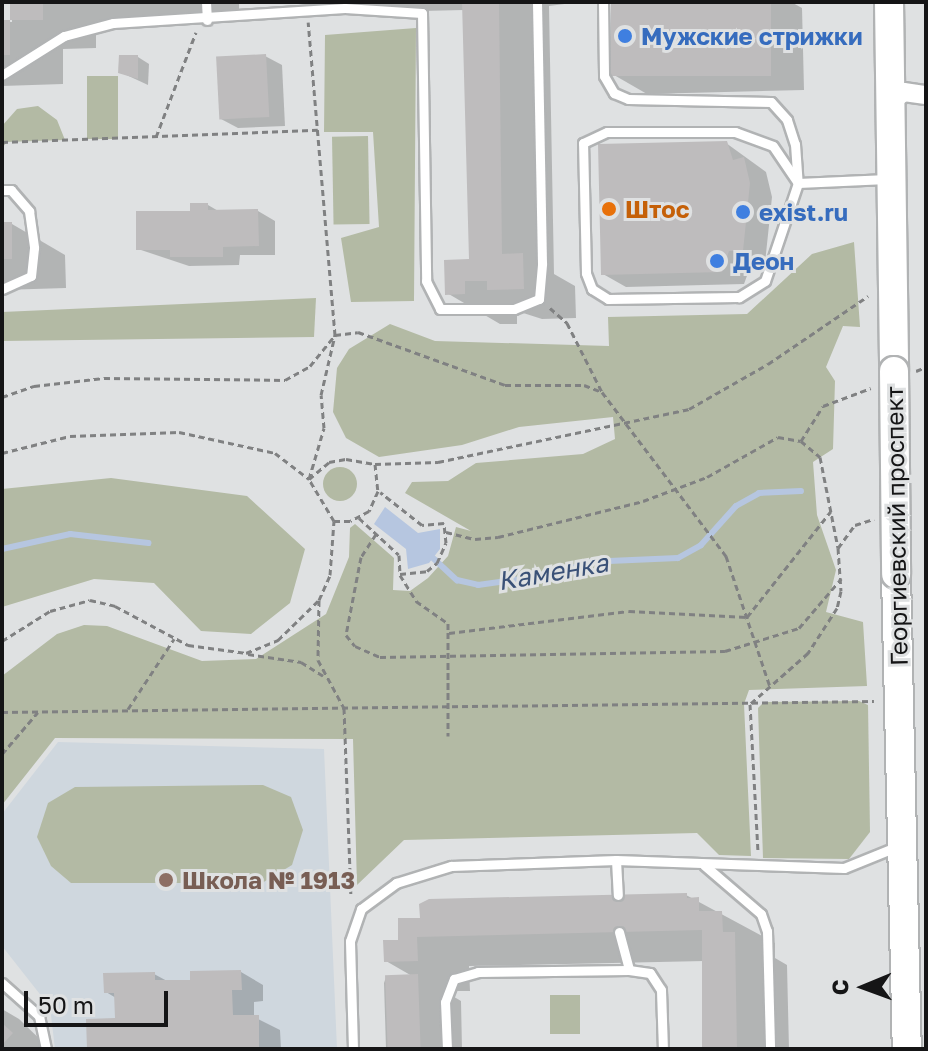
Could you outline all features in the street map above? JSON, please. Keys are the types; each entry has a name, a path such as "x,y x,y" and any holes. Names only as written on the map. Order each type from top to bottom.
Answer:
{"main road":[{"name":"Георгиевский проспект","path":"889,2 896,376 896,574 907,1049"}],"street":[{"path":"891,102 904,92 926,95"}],"lane":[{"path":"204,21 206,2"},
{"path":"2,75 64,36 113,23 204,21 307,6 422,13 426,281 440,309 514,309 539,299 542,263 537,2"},
{"path":"603,2 604,76 614,93 628,99 771,102 787,120 795,144 798,183 765,281 739,297 608,299 592,289 586,273 583,143 607,132 735,132 773,146 798,183"},
{"path":"798,183 891,178"},
{"path":"2,190 11,190 29,211 34,248 31,276 2,289"},
{"path":"353,1049 350,941 361,909 396,883 451,866 616,860 844,868 873,860 903,844"},
{"path":"616,860 618,895"},
{"path":"704,865 761,914 767,931 770,1049"},
{"path":"619,932 629,970"},
{"path":"447,1049 445,1002 454,979 478,972 629,970 650,973 661,990 663,1049"},
{"path":"2,983 39,1016 46,1049"}],"path":[{"path":"307,6 335,335 321,395 324,428 309,479"},
{"path":"156,137 204,21"},
{"path":"2,142 318,130"},
{"path":"309,479 329,462 346,459 375,464 438,462 689,409 715,396 871,294"},
{"path":"539,299 567,323 602,392 678,487 726,556 770,687"},
{"path":"2,397 34,386 104,378 285,380 310,366 335,335 358,332 401,344 505,385 584,385 602,392"},
{"path":"801,441 823,406 926,367"},
{"path":"2,453 70,436 179,432 275,453 309,479 334,521 330,575 319,600 315,644 323,676 344,708 352,899 361,909"},
{"path":"446,532 475,539 525,532 678,487 778,437 801,441 820,457 843,576 837,608 825,630 750,704"},
{"path":"334,521 359,518 369,511 378,491 375,464"},
{"path":"378,491 422,525 444,523 446,532 437,563 427,571 400,574"},
{"path":"747,617 831,511"},
{"path":"359,518 399,555 400,574 416,601 443,615 449,633 448,736"},
{"path":"376,534 361,557 346,635 355,646 380,657 448,659 699,654 755,642 799,628 843,576"},
{"path":"2,641 50,611 90,600 115,606 174,639 204,651 246,653 301,662 323,676"},
{"path":"246,653 278,640 319,600"},
{"path":"449,633 629,611 747,617"},
{"path":"128,709 174,639"},
{"path":"2,712 448,709 877,701"},
{"path":"750,704 758,866"},
{"path":"2,754 38,712"}],"shaded area":[{"name":"Школа № 1913","path":"58,742 324,749 337,1049 55,1049 50,1007 2,946 2,814"}],"green space":[{"path":"416,28 414,301 351,302 341,238 379,227 373,132 324,132 325,35"},
{"path":"87,76 118,76 118,139 87,139"},
{"path":"38,106 57,120 65,140 7,142 2,148 2,126 17,109"},
{"path":"368,136 370,224 334,225 332,137"},
{"path":"854,242 860,327 843,326 826,367 835,381 833,449 813,462 817,515 836,570 826,612 863,622 867,686 749,690 744,704 751,856 719,855 697,833 404,840 357,885 353,739 55,738 2,805 2,676 57,634 84,625 107,626 202,661 256,659 326,614 349,557 350,528 355,524 394,558 393,590 410,591 428,578 448,556 456,527 471,531 405,493 412,482 448,481 476,463 583,454 615,439 613,417 519,427 462,445 379,457 346,438 333,412 337,368 349,349 390,324 435,341 609,346 608,317 747,314 812,254"},
{"path":"316,298 314,337 2,341 2,312"},
{"path":"340,467 352,472 357,484 352,496 340,501 328,496 323,484 328,472"},
{"path":"111,478 247,496 305,549 290,603 251,634 201,631 154,583 94,579 2,607 2,489"},
{"path":"859,701 868,705 870,832 849,859 763,858 758,708 764,702"},
{"path":"263,785 291,797 303,830 292,865 262,883 71,883 51,866 37,837 48,803 75,787"},
{"path":"550,995 580,995 580,1034 550,1034"}],"water":[{"path":"385,507 418,533 440,529 440,549 429,563 408,569 406,549 374,524"}],"building":[{"path":"10,2 43,2 43,20 10,20"},
{"path":"462,2 499,2 502,254 523,253 524,289 487,290 487,281 465,281 465,294 445,295 444,260 469,259"},
{"path":"611,2 771,2 771,76 611,76"},
{"path":"2,20 10,20 10,55 2,55"},
{"path":"266,54 269,117 219,120 216,57"},
{"path":"119,55 138,55 138,79 118,73"},
{"path":"727,141 733,160 744,157 750,183 743,251 729,251 722,272 601,275 598,144"},
{"path":"190,203 208,203 208,210 258,209 259,246 223,247 223,257 170,257 170,250 136,250 136,211 190,211"},
{"path":"2,222 12,222 12,259 2,259"},
{"path":"687,893 687,898 699,897 699,911 722,911 723,932 735,932 737,1049 702,1049 702,930 417,937 418,961 384,962 383,940 398,940 398,918 420,918 419,904 429,899"},
{"path":"241,970 242,990 232,990 233,1015 259,1015 259,1049 87,1049 86,1019 115,1018 114,993 104,993 103,973 155,972 155,980 190,980 190,971"},
{"path":"418,974 421,1049 388,1049 385,975"},
{"path":"2,1023 13,1033 2,1045"}],"waterway":[{"name":"Каменка","path":"433,558 457,580 478,585 562,573 586,562 678,558 701,545 736,506 759,493 801,491"},
{"name":"Каменка","path":"2,549 70,534 148,543"}],"place":[{"name":"Мужские стрижки","path":"625,36"},
{"name":"Штос","path":"609,209"},
{"name":"exist.ru","path":"743,212"},
{"name":"Деон","path":"717,261"},
{"name":"Школа № 1913","path":"166,880"}]}
